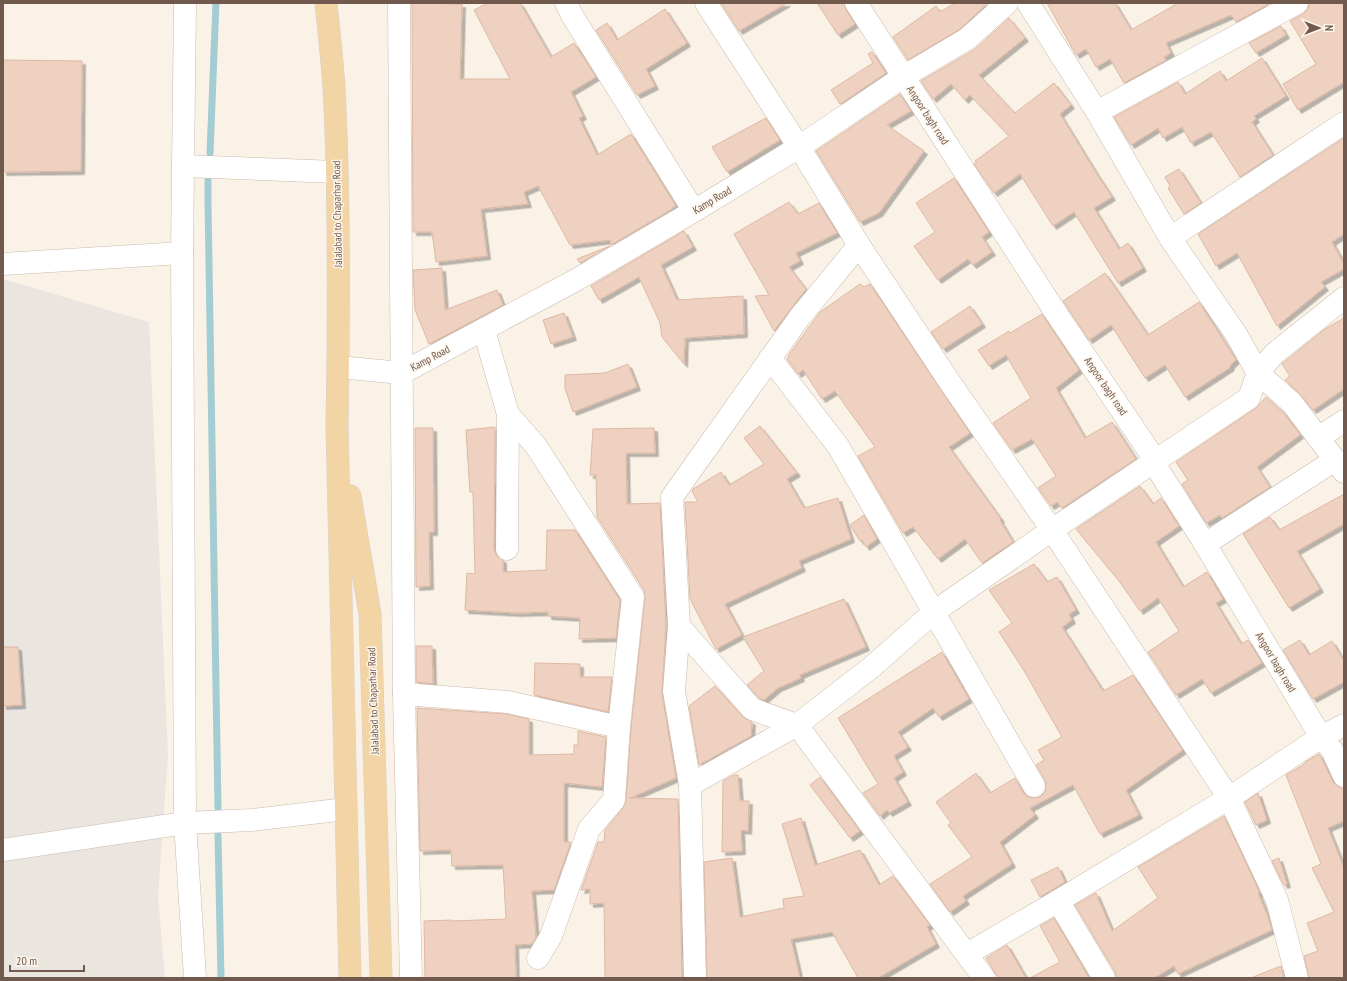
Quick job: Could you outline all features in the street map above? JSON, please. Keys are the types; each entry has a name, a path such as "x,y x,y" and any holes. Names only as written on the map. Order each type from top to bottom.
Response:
{"main road":[{"name":"Jalalabad to Chaparhar Road","path":"326,3 334,87 338,367 337,426 350,978"},
{"name":"Jalalabad to Chaparhar Road","path":"337,426 370,614 381,978"}],"street":[{"path":"185,3 182,253 185,823 195,978"},
{"path":"399,3 404,694 411,978"},
{"path":"566,3 573,17 694,211"},
{"path":"706,3 799,147 859,245 1052,530 1229,798 1277,900 1298,978"},
{"name":"Angoor bagh road","path":"856,3 1056,312 1155,460 1157,468 1206,544 1320,737 1332,750 1344,776"},
{"name":"Kamp Road","path":"402,373 576,280 799,147 903,77 967,39 1007,3"},
{"path":"1028,3 1097,112 1170,238 1236,334 1258,374 1292,403 1339,466 1206,544"},
{"path":"1097,112 1297,3"},
{"path":"1170,238 1344,123"},
{"path":"183,166 336,172"},
{"path":"695,978 690,785 674,691 679,626 672,497 799,318 859,245"},
{"path":"3,264 182,253"},
{"path":"690,785 797,725 873,666 934,612 1155,460 1249,398 1258,374 1274,354 1344,298"},
{"path":"484,330 508,414 507,549"},
{"path":"770,358 838,446 1034,786"},
{"path":"338,367 402,373"},
{"path":"508,414 536,446 633,597 619,727 614,800 589,829 551,936 538,958"},
{"path":"1318,438 1344,421"},
{"path":"679,626 752,709 797,725 984,978"},
{"path":"404,694 508,702 619,727"},
{"path":"967,954 1229,798 1320,737 1344,725"},
{"path":"3,850 185,823 252,820 346,809"},
{"path":"1058,901 1104,978"}],"shaded area":[{"path":"3,279 149,322 168,754 158,898 165,978 3,978"}],"building":[{"path":"412,3 462,4 460,79 510,79 474,10 488,3 520,3 551,57 574,43 596,77 571,92 583,116 579,118 597,155 631,134 676,206 611,245 610,240 570,245 538,186 524,192 528,204 481,209 487,256 436,262 432,232 413,232"},
{"path":"721,3 787,3 739,31"},
{"path":"817,3 844,3 846,10 855,24 838,35"},
{"path":"955,3 988,3 960,29 908,60 893,37 936,6 940,12"},
{"path":"1047,3 1115,3 1131,30 1178,3 1269,4 1236,22 1231,15 1166,43 1171,53 1164,57 1166,60 1124,83 1110,59 1096,67 1086,49 1076,55"},
{"path":"1309,3 1344,3 1344,82 1298,110 1283,84 1316,64 1290,21 1303,14 1308,9"},
{"path":"665,9 687,43 646,69 655,86 637,95 596,30 607,23 617,40"},
{"path":"1009,18 1025,38 979,75 1015,113 1054,83 1071,105 1060,114 1112,197 1094,208 1119,249 1128,243 1143,268 1118,283 1074,212 1053,226 1020,174 994,193 974,164 977,162 975,161 1009,136 970,95 965,100 951,84 933,99 921,81 974,50"},
{"path":"1281,26 1286,35 1256,53 1249,43"},
{"path":"872,52 886,73 840,104 831,90 873,63 868,54"},
{"path":"1262,58 1286,96 1254,116 1256,119 1252,122 1273,155 1240,177 1211,132 1191,143 1182,127 1163,138 1158,128 1131,145 1114,117 1178,82 1185,94 1220,71 1226,81"},
{"path":"3,60 82,61 81,171 3,172"},
{"path":"900,94 911,111 887,125 924,151 879,213 860,222 816,151"},
{"path":"766,118 780,140 727,172 712,147"},
{"path":"1344,138 1344,234 1332,242 1344,264 1344,269 1321,282 1325,287 1277,326 1237,253 1216,266 1198,234"},
{"path":"1179,169 1201,203 1184,214 1168,188 1170,186 1165,177"},
{"path":"954,178 989,232 982,237 992,252 973,265 968,259 938,280 914,246 935,232 916,203"},
{"path":"789,202 798,214 819,203 837,233 796,253 800,261 789,267 806,289 774,331 755,296 769,295 734,234"},
{"path":"684,231 693,247 661,265 677,300 743,296 744,334 685,338 684,364 662,337 660,323 639,277 599,300 591,286"},
{"path":"610,246 580,263 577,259"},
{"path":"442,268 445,310 497,290 503,305 429,344 415,310 413,270"},
{"path":"1105,273 1148,335 1199,302 1236,360 1230,366 1231,367 1185,397 1165,365 1145,378 1111,325 1089,340 1063,301"},
{"path":"860,284 864,287 870,284 970,433 949,447 1001,519 1000,520 1013,542 982,563 965,539 938,559 913,527 903,533 858,456 875,447 835,391 822,399 803,370 798,374 787,359 820,312"},
{"path":"970,306 982,324 943,349 931,332"},
{"path":"564,313 573,337 551,344 543,320"},
{"path":"1042,314 1079,370 1056,388 1085,438 1112,422 1136,459 1062,508 1057,502 1051,506 1038,488 1056,476 1032,439 1012,450 993,423 1031,398 1006,355 989,366 978,350 1009,331 1010,333"},
{"path":"1344,318 1344,389 1313,410 1300,394 1285,380 1290,376 1282,364 1325,329"},
{"path":"628,364 637,387 573,412 565,388 565,375 605,373"},
{"path":"1266,397 1283,412 1300,435 1257,467 1270,487 1222,518 1220,515 1206,523 1182,484 1188,480 1176,462 1256,408"},
{"path":"760,426 797,473 787,479 804,508 838,498 851,539 799,561 802,568 725,604 742,635 716,649 690,599 685,502 698,502 692,491 693,489 721,472 729,485 764,464 744,438"},
{"path":"495,427 494,549 496,555 503,560 503,572 546,570 547,530 575,530 620,600 616,638 579,639 580,618 548,616 548,612 518,613 465,610 467,573 475,574 473,492 470,492 466,430"},
{"path":"415,428 433,428 434,532 429,532 430,586 416,587"},
{"path":"654,428 655,453 626,453 627,504 660,503 666,626 662,693 676,778 630,798 678,799 682,978 605,978 604,903 590,904 590,889 581,890 598,842 604,842 605,830 623,808 626,801 631,728 645,598 644,590 597,517 596,475 590,475 593,429"},
{"path":"1140,486 1153,504 1161,498 1179,526 1156,542 1183,587 1207,572 1223,599 1216,603 1241,644 1248,640 1262,663 1211,693 1202,679 1176,695 1148,652 1179,631 1158,598 1140,611 1119,581 1076,529"},
{"path":"1344,494 1344,524 1297,551 1320,589 1289,608 1243,534 1270,517 1279,530"},
{"path":"864,515 877,539 866,547 862,540 860,541 850,525"},
{"path":"1034,564 1047,582 1057,577 1076,610 1069,614 1072,620 1062,627 1103,691 1133,675 1183,750 1126,790 1139,815 1100,834 1073,785 1030,808 1035,815 1000,842 1012,864 963,896 966,901 950,912 930,884 972,857 948,825 951,823 936,802 976,773 990,793 1015,778 1027,797 1040,797 1045,792 1046,786 1045,780 1036,765 1044,760 1038,750 1062,737 1023,669 999,632 1012,623 989,590"},
{"path":"844,599 866,647 800,675 801,678 778,688 764,700 759,698 747,685 764,671 743,637"},
{"path":"1300,640 1309,655 1332,641 1344,661 1344,682 1313,699 1283,650"},
{"path":"416,646 432,646 433,684 416,682"},
{"path":"3,647 18,647 22,705 3,706"},
{"path":"942,652 969,699 939,717 933,708 898,732 908,747 894,756 903,772 894,778 908,802 889,813 887,810 880,816 863,793 878,784 838,718"},
{"path":"535,663 580,664 580,677 612,677 608,712 534,695"},
{"path":"715,686 743,717 752,722 751,736 699,765 689,706"},
{"path":"417,708 506,714 529,719 529,755 574,754 574,745 578,745 578,731 606,737 602,787 564,783 564,842 571,842 554,890 532,891 536,938 532,944 515,945 516,978 425,978 424,921 506,919 503,865 452,866 451,850 420,851"},
{"path":"1319,754 1333,782 1337,786 1344,789 1344,821 1328,828 1344,868 1344,978 1309,978 1304,956 1318,951 1307,923 1334,912 1312,868 1321,864 1286,775"},
{"path":"734,775 738,775 740,801 749,801 748,831 741,830 742,851 722,852 723,781"},
{"path":"820,777 860,831 850,838 810,785"},
{"path":"1258,793 1267,820 1256,825 1245,802"},
{"path":"1224,816 1260,893 1258,893 1272,930 1178,974 1174,966 1154,978 1116,978 1115,972 1075,905 1096,893 1112,931 1158,898 1138,867"},
{"path":"801,818 815,865 860,850 879,885 893,876 930,925 927,927 936,944 878,978 858,978 832,932 791,939 800,978 707,978 704,862 732,858 740,917 784,908 783,899 804,896 782,824"},
{"path":"1279,858 1287,884 1284,885 1272,861"},
{"path":"1058,867 1065,882 1040,897 1031,880"},
{"path":"1054,918 1089,978 1030,978 1060,962 1040,926"},
{"path":"1007,945 1026,978 998,978 986,958"},
{"path":"1281,966 1284,978 1253,978 1253,977"}],"waterway":[{"path":"210,153 216,3"},
{"path":"208,180 218,808"},
{"path":"218,835 221,978"}]}
